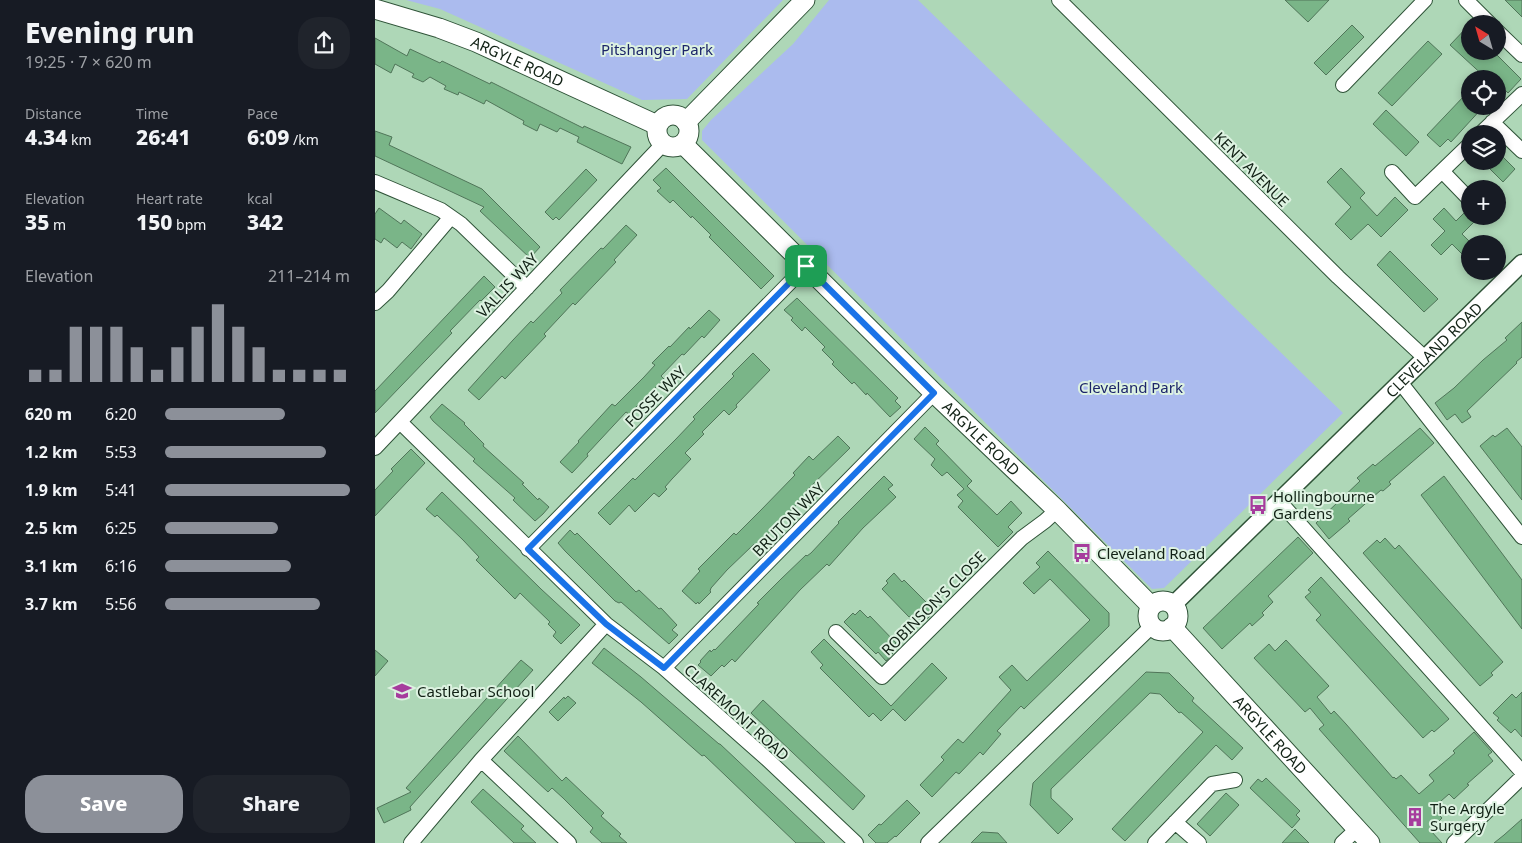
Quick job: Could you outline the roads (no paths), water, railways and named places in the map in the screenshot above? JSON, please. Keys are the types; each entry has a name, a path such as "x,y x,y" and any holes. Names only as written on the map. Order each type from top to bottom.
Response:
{"main road":[{"path":"686,122 805,0"},
{"name":"ARGYLE ROAD","path":"375,9 439,28 475,42 657,125"},
{"path":"677,115 686,122 689,127 689,134 683,144 672,148 663,144 657,136 657,125 663,118 677,115"},
{"name":"ARGYLE ROAD","path":"683,144 934,393 1057,510 1151,606"},
{"path":"1163,601 1173,605 1178,616 1176,623 1164,631 1152,626 1148,619 1148,612 1151,606 1163,601"},
{"name":"ARGYLE ROAD","path":"1172,627 1370,843"}],"street":[{"name":"KENT AVENUE","path":"1059,0 1338,277 1425,358"},
{"path":"1343,85 1425,0"},
{"path":"1466,0 1481,15"},
{"path":"1506,40 1522,55"},
{"path":"1489,125 1522,94"},
{"path":"1492,122 1522,152"},
{"name":"VALLIS WAY","path":"375,448 663,144"},
{"path":"1391,172 1415,197 1461,153"},
{"path":"1442,171 1461,191"},
{"path":"375,182 441,210 461,224 527,288"},
{"path":"375,303 388,291 451,217"},
{"name":"CLEVELAND ROAD","path":"1173,605 1522,262"},
{"name":"FOSSE WAY","path":"528,549 806,266"},
{"path":"1400,382 1522,537"},
{"name":"BRUTON WAY","path":"664,668 934,393"},
{"name":"CLAREMONT ROAD","path":"400,422 606,624 664,668 767,759 856,843"},
{"path":"1279,501 1522,772"},
{"name":"ROBINSON'S CLOSE","path":"836,632 882,677 1022,538 1045,522 1057,510"},
{"path":"411,843 481,760 606,624"},
{"path":"928,843 1152,626"},
{"path":"481,760 569,843"},
{"path":"1454,843 1522,777"},
{"path":"1155,843 1212,784 1235,780"},
{"path":"1175,822 1199,843"},
{"path":"1342,843 1357,829"}],"place":[{"name":"Hollingbourne Gardens","path":"1258,505"},
{"name":"Cleveland Road","path":"1082,553"},
{"name":"Castlebar School","path":"402,691"},
{"name":"The Argyle Surgery","path":"1415,817"}],"park label":[{"name":"Pitshanger Park","path":"657,49"},
{"name":"Cleveland Park","path":"1131,387"}]}
